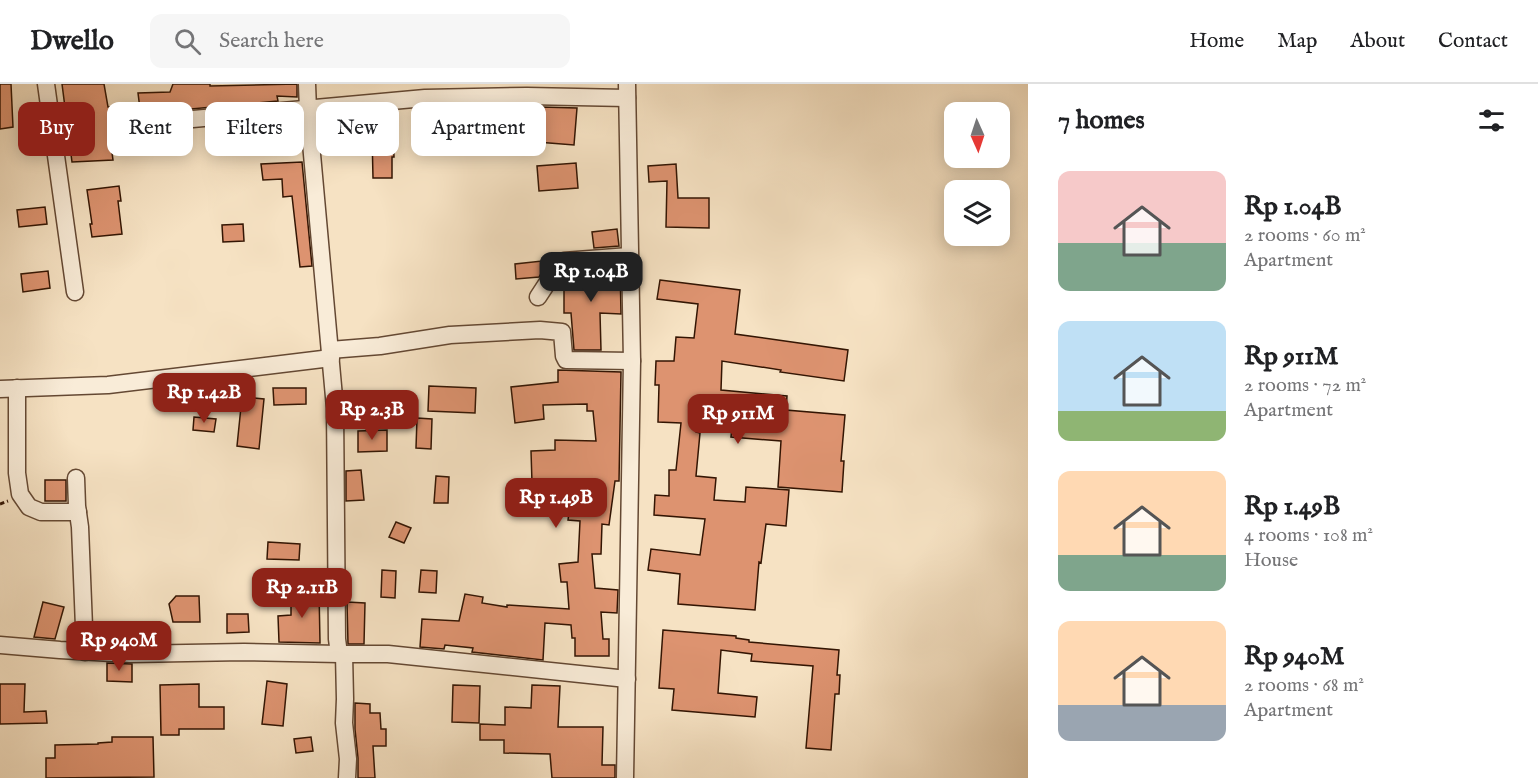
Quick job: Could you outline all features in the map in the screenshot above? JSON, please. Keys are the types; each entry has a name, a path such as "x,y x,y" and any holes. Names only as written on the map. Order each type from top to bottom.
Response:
{"street":[{"path":"46,84 75,292"},
{"path":"307,84 334,408 337,639 341,654 345,699 347,778"},
{"path":"193,119 308,110 426,91 527,96 627,91 632,361 625,778"},
{"path":"538,297 564,261 629,256"},
{"path":"0,389 108,385 330,354 450,334 540,330 562,332 566,360 632,361"},
{"path":"17,388 17,473 20,494 28,507 41,512 78,512"},
{"path":"76,478 81,538 85,652"},
{"path":"0,645 130,654 244,652 388,654 627,679"}],"building":[{"path":"0,84 11,84 13,127 0,129"},
{"path":"62,84 104,84 107,102 107,156 112,156 113,160 72,162 71,156 95,156 95,102 64,102"},
{"path":"173,84 210,84 210,86 297,84 297,97 277,96 278,101 205,102 205,108 193,109 193,102 139,102 138,93 170,92"},
{"path":"546,107 577,108 574,145 546,143"},
{"path":"372,156 394,156 392,157 392,178 373,178"},
{"path":"302,162 312,266 300,267 292,196 283,197 282,179 263,180 261,164"},
{"path":"576,163 578,188 539,191 537,166"},
{"path":"676,164 678,198 709,198 709,228 666,227 667,181 649,182 648,166"},
{"path":"119,186 121,201 118,201 122,234 92,237 87,190"},
{"path":"45,207 47,224 19,227 17,210"},
{"path":"243,224 244,241 223,242 222,225"},
{"path":"617,229 619,246 594,248 592,232"},
{"path":"542,261 543,270 539,277 516,279 515,264"},
{"path":"620,267 621,314 600,313 601,350 574,350 571,313 564,313 564,276 569,271"},
{"path":"48,271 50,288 23,292 21,274"},
{"path":"660,280 740,290 735,334 848,350 844,381 722,361 721,390 787,396 786,410 845,415 841,461 844,461 842,492 778,487 781,441 731,437 734,409 697,408 696,432 700,433 696,476 716,478 714,500 745,502 746,487 789,490 786,526 766,524 761,563 759,562 755,610 678,604 680,574 648,570 651,549 700,555 705,519 654,515 655,495 669,496 669,470 676,470 681,423 658,422 659,385 655,385 656,361 674,361 676,337 694,338 698,304 657,299"},
{"path":"558,370 621,372 619,481 615,481 609,525 602,524 601,554 592,554 595,588 618,590 617,613 601,612 603,639 609,639 609,656 575,656 575,638 572,638 571,625 545,623 543,660 472,652 473,648 445,645 444,649 420,647 422,619 459,621 465,594 483,597 482,603 507,607 507,605 569,609 567,582 561,582 559,564 578,562 580,521 568,520 573,482 532,483 531,451 555,450 555,440 596,441 593,411 587,411 587,404 543,405 544,419 515,423 511,387 558,382"},
{"path":"429,386 476,388 475,413 428,411"},
{"path":"273,388 306,388 306,404 274,405"},
{"path":"242,397 264,399 259,449 237,446"},
{"path":"194,417 216,419 214,432 193,430"},
{"path":"417,418 432,419 431,449 416,448"},
{"path":"387,430 387,451 358,452 358,431"},
{"path":"361,470 364,500 346,501 346,471"},
{"path":"436,476 449,477 448,503 434,503"},
{"path":"45,480 66,480 66,501 45,501"},
{"path":"396,522 411,528 404,543 389,537"},
{"path":"268,542 300,544 299,560 267,559"},
{"path":"382,570 396,571 395,598 381,597"},
{"path":"421,570 437,571 436,593 419,592"},
{"path":"319,590 320,643 279,642 278,616 291,615 291,591"},
{"path":"176,596 199,596 200,622 173,622 169,604"},
{"path":"43,602 64,607 55,639 34,637"},
{"path":"347,602 365,603 364,644 348,644"},
{"path":"227,614 248,614 249,632 227,633"},
{"path":"663,630 736,636 736,638 749,640 749,642 839,650 837,675 840,675 839,694 835,694 831,750 806,748 813,666 751,661 752,654 721,650 718,693 757,697 755,717 672,710 674,689 659,688"},
{"path":"107,663 132,664 132,682 107,681"},
{"path":"267,681 287,684 283,726 262,724"},
{"path":"0,684 25,684 24,712 46,711 47,723 0,724"},
{"path":"199,684 199,707 224,707 224,729 179,729 179,735 161,735 160,685"},
{"path":"453,685 480,686 479,723 452,722"},
{"path":"532,685 560,686 558,727 603,727 602,765 615,765 615,778 552,778 550,754 504,753 504,740 480,740 480,724 505,725 505,707 531,708"},
{"path":"355,703 370,704 370,713 380,713 381,729 386,729 386,746 373,746 375,778 358,778"},
{"path":"112,737 153,737 154,777 46,778 46,758 55,758 55,745 98,744 112,742"},
{"path":"311,737 313,751 296,753 294,739"}]}
